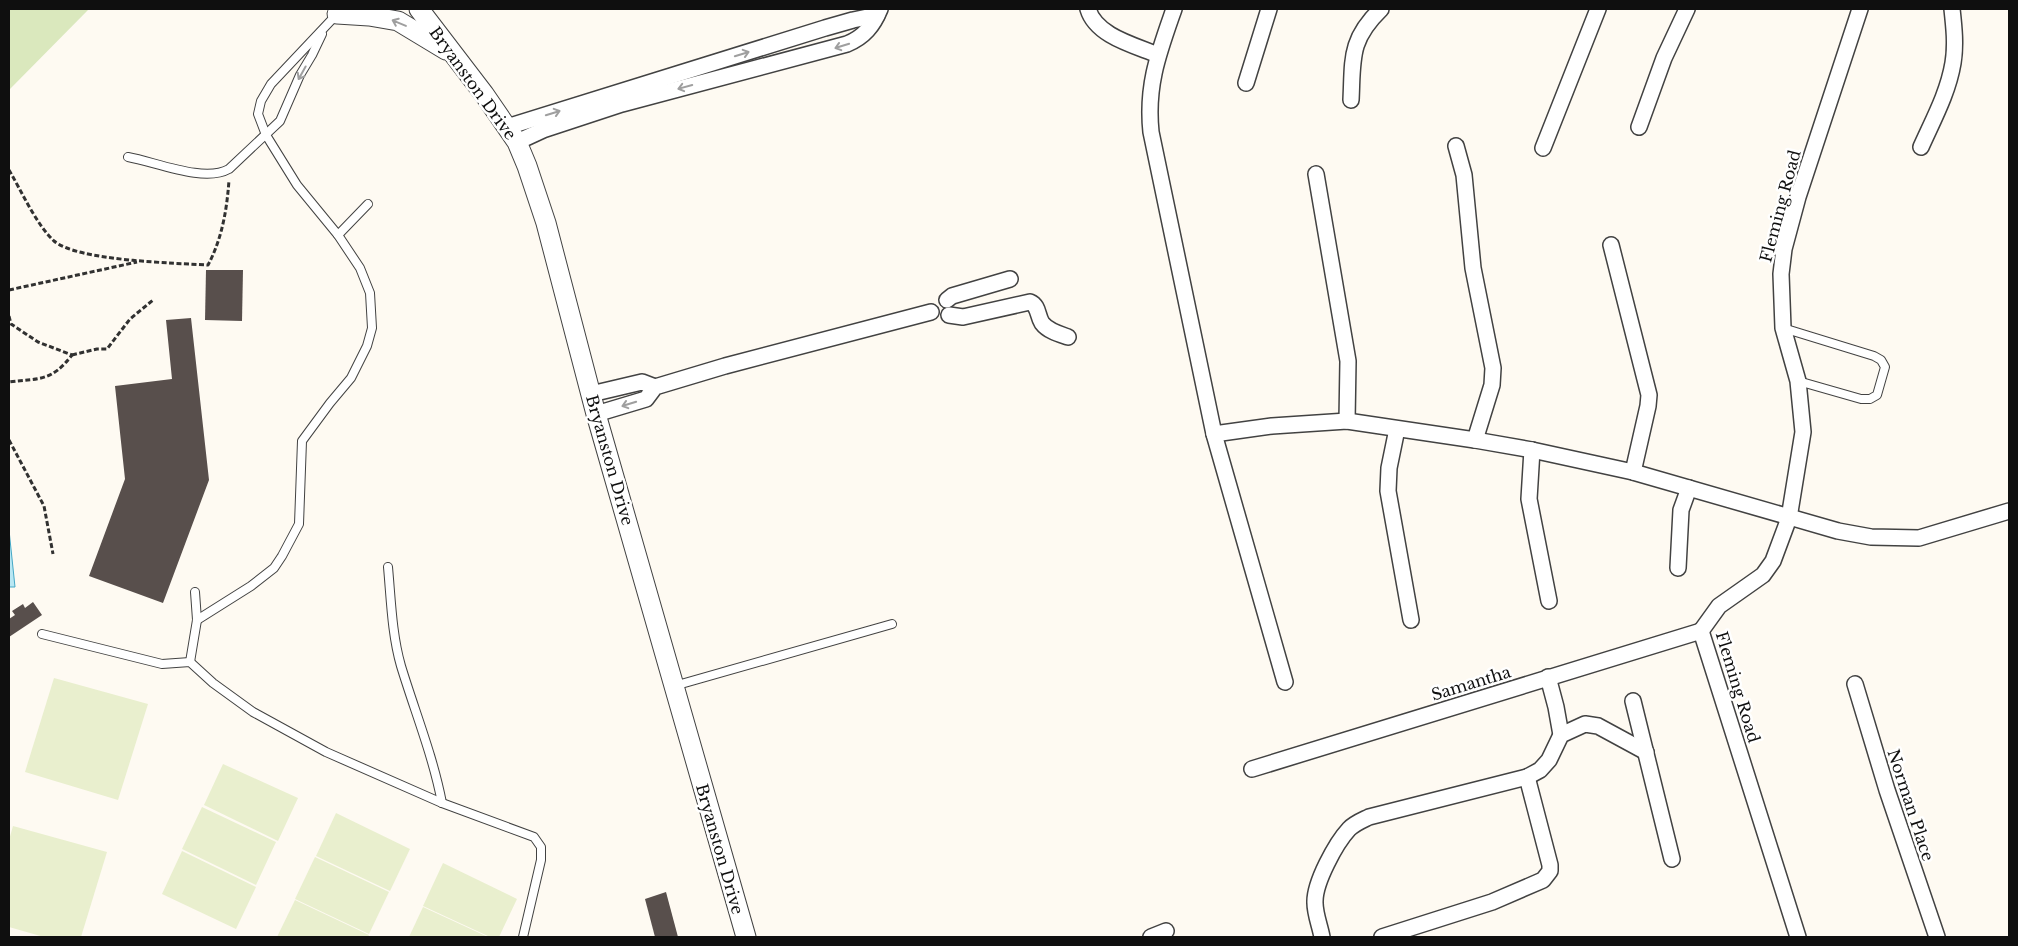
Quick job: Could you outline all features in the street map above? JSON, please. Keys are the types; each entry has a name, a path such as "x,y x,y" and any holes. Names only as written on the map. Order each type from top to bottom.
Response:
{"street":[{"name":"Bryanston Drive","path":"420,9 512,135 527,166 541,207 596,414 746,937"},
{"path":"1088,9 1093,21 1102,28 1119,39 1158,55"},
{"path":"1174,9 1153,69 1150,106 1151,132 1214,434 1286,682"},
{"path":"1246,83 1269,9"},
{"path":"1351,100 1353,58 1356,46 1366,23 1381,9"},
{"path":"1543,148 1598,9"},
{"path":"1639,127 1664,58 1687,9"},
{"name":"Fleming Road","path":"1798,937 1701,631 1719,606 1764,575 1773,561 1789,518 1803,432 1798,381 1783,328 1781,274 1784,249 1798,197 1860,9"},
{"path":"1921,147 1947,88 1953,63 1955,38 1952,9"},
{"path":"340,11 398,21 456,56"},
{"path":"512,135 544,130 622,104 847,44 864,34 879,12"},
{"path":"512,135 879,12"},
{"path":"1456,146 1464,176 1473,268 1493,368 1492,385 1475,440"},
{"path":"1316,174 1348,361 1347,422"},
{"path":"1611,245 1649,395 1633,472"},
{"path":"948,307 952,296 1010,279"},
{"path":"596,414 646,399 655,387 725,366 931,312 931,306 934,301 942,298 948,307 964,316 1030,302 1036,306 1044,325 1068,337"},
{"path":"591,394 642,382 655,387"},
{"path":"1214,434 1272,426 1347,422 1475,440 1532,450 1633,472 1789,518 1838,531 1871,537 1919,538 2009,511"},
{"path":"1397,429 1389,468 1388,491 1411,620"},
{"path":"1532,450 1529,499 1549,601"},
{"path":"1678,568 1680,510 1689,488"},
{"name":"Samantha","path":"1252,769 1701,631"},
{"path":"1548,677 1562,735"},
{"name":"Norman Place","path":"1855,684 1887,790 1937,937"},
{"path":"1633,701 1672,859"},
{"path":"1322,937 1315,902 1318,884 1325,867 1350,829 1370,816 1527,777 1540,770 1549,760 1562,735 1585,724 1598,726 1646,752"},
{"path":"1382,937 1492,902 1543,880 1548,874 1550,865 1527,777"},
{"path":"1151,937 1166,931"}],"lane":[{"path":"197,620 252,586 274,568 282,556 299,524 302,441 351,378 367,346 372,328 370,293 360,268 338,235 297,185 266,135 258,114 258,108 265,93 293,59 324,30 340,11"},
{"path":"128,157 207,174 222,173 230,169 275,128 284,115 300,75 324,30"},
{"path":"338,235 368,204"},
{"path":"1783,328 1874,356 1881,360 1885,367 1877,395 1870,399 1861,399 1798,381"},
{"path":"388,567 392,617 400,665 422,729 442,803"},
{"path":"190,662 197,620 195,592"},
{"path":"674,686 892,624"},
{"path":"42,634 162,664 190,662 233,698 277,726 326,752 442,803 534,837 541,847 541,860 523,937"}],"path":[{"path":"9,170 42,226 55,242 74,252 140,261 208,265 218,246 228,195 230,169"},
{"path":"9,290 140,261"},
{"path":"9,316 11,324 38,342 72,355 97,349 107,349 130,319 153,300"},
{"path":"9,382 52,375 61,369 72,355"},
{"path":"9,440 44,506 53,554"}],"green space":[{"path":"9,9 89,9 9,90"},
{"path":"54,678 148,704 118,800 25,772"},
{"path":"223,764 298,798 278,841 204,805"},
{"path":"202,807 276,842 256,885 182,849"},
{"path":"336,813 410,849 390,891 316,856"},
{"path":"13,826 107,852 81,937 44,937 9,927 9,840"},
{"path":"182,851 256,887 236,929 162,894"},
{"path":"315,857 389,892 369,934 295,899"},
{"path":"443,863 517,899 499,937 490,937 423,906"},
{"path":"295,900 369,935 368,937 277,937"},
{"path":"423,907 488,937 409,937"}],"water":[{"path":"9,530 15,587 9,587"}],"building":[{"path":"206,270 243,270 242,321 205,320"},
{"path":"191,318 209,480 163,603 89,576 125,479 115,386 172,379 166,320"},
{"path":"33,602 42,615 9,637 9,619 15,615 12,611 23,604 25,608"},
{"path":"666,892 678,937 655,937 645,899"}]}
